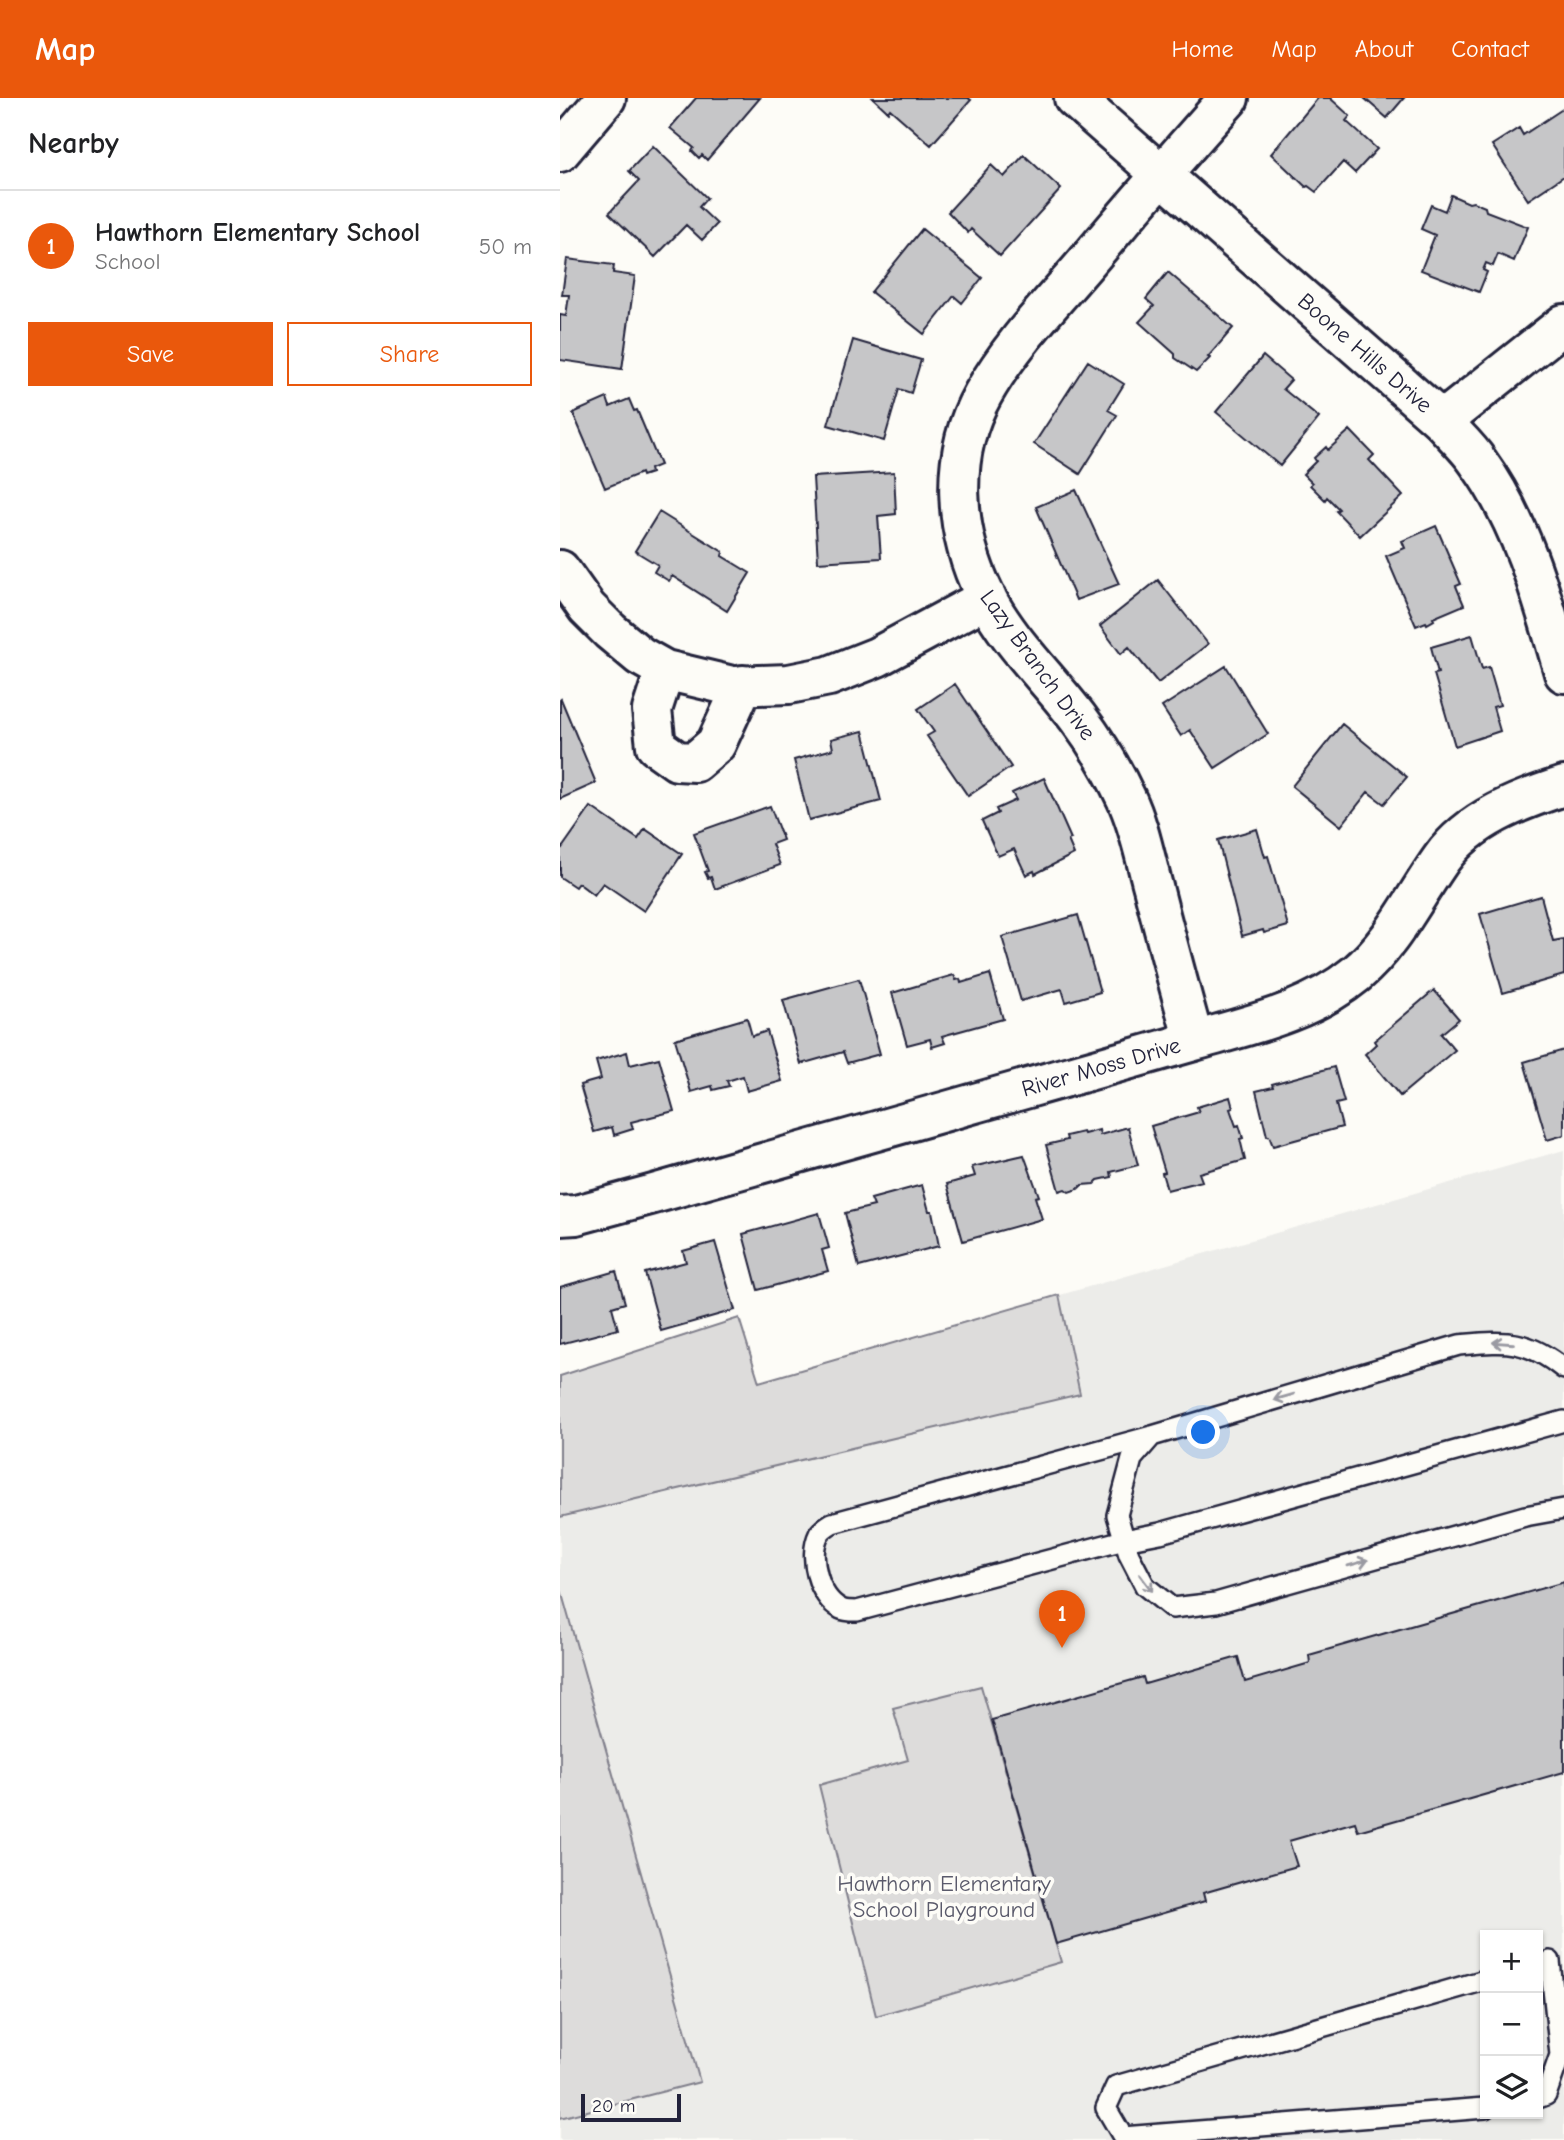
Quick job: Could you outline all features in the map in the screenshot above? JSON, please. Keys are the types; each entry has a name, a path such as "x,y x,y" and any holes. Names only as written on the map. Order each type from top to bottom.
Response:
{"street":[{"path":"560,152 606,98"},
{"name":"Boone Hills Drive","path":"1074,98 1442,421 1478,461 1507,509 1527,554 1564,673"},
{"name":"Lazy Branch Drive","path":"1194,1041 1142,846 1127,800 1106,759 1077,717 1014,639 987,598 970,564 961,522 958,482 968,433 982,396 1005,358 1229,98"},
{"path":"1442,421 1564,324"},
{"path":"560,570 587,608 610,632 640,656 665,670 732,686 789,684 830,676 877,657 987,598"},
{"path":"665,670 652,710 656,746 677,761 695,762 716,744 743,685"},
{"name":"River Moss Drive","path":"560,1216 576,1215 1194,1041 1273,1018 1311,1003 1356,974 1386,943 1443,856 1469,831 1520,802 1564,786"}],"lane":[{"path":"1564,1369 1543,1352 1505,1341 1459,1345 1152,1436 832,1523 820,1531 814,1548 816,1569 827,1597 842,1610 857,1611 1124,1540 1160,1534 1564,1421"},
{"path":"1152,1436 1132,1459 1117,1515 1124,1540 1145,1586 1172,1608 1216,1603 1525,1516 1564,1509"},
{"path":"1543,2096 1546,2095 1560,2055 1551,1961"},
{"path":"1480,1981 1116,2086 1106,2108 1122,2137 1480,2108"}],"shaded area":[{"path":"1564,1150 1564,2140 560,2140 560,1439"}],"green space":[{"path":"1059,1295 1080,1394 560,1517 560,1376 739,1318 759,1382"},
{"path":"560,1587 700,2082 560,2118"},
{"name":"Hawthorn Elementary School Playground","path":"981,1686 1061,1962 876,2016 819,1785 908,1760 893,1708"}],"building":[{"path":"696,98 760,98 707,160 702,155 699,158 692,151 694,148 670,128"},
{"path":"873,98 971,100 931,145 890,109 888,112"},
{"path":"1318,98 1330,98 1350,116 1346,121 1377,149 1355,173 1343,162 1316,192 1306,187 1271,154"},
{"path":"1364,98 1404,98 1387,118"},
{"path":"1564,108 1564,176 1528,200 1492,145 1519,128 1523,135"},
{"path":"653,146 707,198 699,207 717,224 702,240 686,225 655,257 609,213 639,181 629,171"},
{"path":"1024,155 1061,189 1000,256 971,229 968,233 948,212 991,165 1004,177"},
{"path":"1451,195 1528,227 1514,261 1498,254 1493,266 1486,263 1483,270 1487,272 1479,292 1421,270 1435,235 1421,229 1431,205 1445,211"},
{"path":"922,229 982,278 962,303 954,296 924,334 871,292"},
{"path":"567,259 614,265 613,273 635,276 622,369 560,360 560,315 566,316 569,295 562,295"},
{"path":"1168,272 1233,328 1196,372 1175,358 1175,354 1139,322 1154,306 1146,299"},
{"path":"853,340 921,360 911,393 899,389 884,441 828,425"},
{"path":"1263,356 1291,380 1283,389 1319,418 1280,466 1216,412"},
{"path":"1088,361 1124,384 1108,410 1117,415 1080,474 1034,444"},
{"path":"607,398 610,407 629,399 634,411 637,410 660,465 650,469 651,473 642,476 641,473 605,488 573,413"},
{"path":"1350,430 1374,455 1369,460 1403,496 1360,536 1336,511 1339,509 1327,497 1325,500 1303,474 1316,461 1314,458 1326,447 1328,450"},
{"path":"894,472 896,514 878,516 881,558 818,562 813,477"},
{"path":"1076,490 1119,584 1076,600 1036,507"},
{"path":"659,512 723,552 722,556 750,573 727,611 672,576 669,581 654,572 658,565 635,551"},
{"path":"1436,526 1461,584 1456,586 1464,605 1433,618 1434,620 1427,624 1426,622 1416,626 1386,556 1405,548 1402,541"},
{"path":"1158,580 1208,644 1158,683 1129,647 1121,654 1100,626"},
{"path":"1472,635 1482,669 1489,667 1500,705 1493,707 1500,731 1455,746 1434,674 1438,673 1431,647"},
{"path":"1226,666 1268,734 1215,768 1190,730 1181,736 1162,707"},
{"path":"955,684 1011,767 968,796 927,736 934,732 918,709"},
{"path":"560,700 596,783 560,799"},
{"path":"1342,724 1407,777 1384,804 1368,792 1341,826 1292,786"},
{"path":"863,731 881,801 809,820 794,760 833,749 831,739"},
{"path":"1044,778 1071,839 1068,840 1074,854 1035,874 1034,871 1026,875 1014,849 998,856 982,821 998,813 996,809 1016,800 1012,793"},
{"path":"770,806 783,840 772,844 780,865 715,889 711,877 708,878 705,872 708,871 694,833"},
{"path":"591,807 638,839 645,829 682,854 644,911 603,883 594,895 578,883 575,887 560,877 560,846 562,848"},
{"path":"1257,829 1265,857 1268,856 1288,926 1242,936 1218,840"},
{"path":"1541,896 1553,941 1564,939 1564,975 1503,993 1480,914"},
{"path":"1078,915 1100,992 1066,1002 1062,989 1021,1001 1002,937"},
{"path":"990,974 1003,1019 942,1036 945,1043 932,1047 930,1039 907,1045 892,993 954,975 961,983"},
{"path":"859,979 880,1054 847,1063 843,1052 801,1064 783,1000"},
{"path":"1434,990 1459,1019 1441,1034 1455,1050 1400,1096 1365,1054 1376,1044 1374,1041"},
{"path":"747,1018 752,1036 767,1031 782,1081 747,1091 743,1076 727,1081 729,1086 713,1090 712,1086 691,1092 675,1039"},
{"path":"1564,1050 1564,1135 1547,1140 1524,1062"},
{"path":"627,1052 630,1065 659,1058 674,1111 631,1122 633,1129 614,1135 612,1127 594,1132 580,1085 601,1079 596,1061"},
{"path":"1334,1067 1344,1102 1336,1104 1342,1127 1273,1146 1267,1136 1256,1091"},
{"path":"1230,1097 1233,1108 1230,1109 1243,1138 1240,1139 1245,1160 1199,1173 1202,1181 1167,1190 1162,1173 1165,1172 1151,1126 1199,1112 1197,1107"},
{"path":"1128,1127 1138,1165 1111,1172 1112,1177 1098,1180 1094,1184 1082,1185 1069,1192 1065,1189 1059,1191 1046,1145 1067,1140 1066,1136 1083,1132 1084,1134 1099,1130 1100,1135"},
{"path":"1024,1155 1039,1196 1035,1197 1042,1219 963,1241 947,1184 975,1176 972,1167"},
{"path":"922,1185 929,1211 932,1211 939,1246 859,1267 845,1213 874,1206 871,1199"},
{"path":"819,1213 829,1248 822,1250 828,1271 758,1290 743,1234"},
{"path":"715,1242 735,1310 661,1331 645,1273 686,1262 683,1251"},
{"path":"616,1271 625,1303 612,1307 618,1329 560,1344 560,1287"},
{"path":"1564,1582 1564,1772 1358,1831 1355,1822 1289,1841 1297,1866 1203,1893 1205,1901 1056,1944 992,1720 1143,1677 1145,1684 1238,1657 1245,1682 1310,1663 1309,1655"}],"place":[{"name":"Hawthorn Elementary School","path":"1062,1648"}]}
